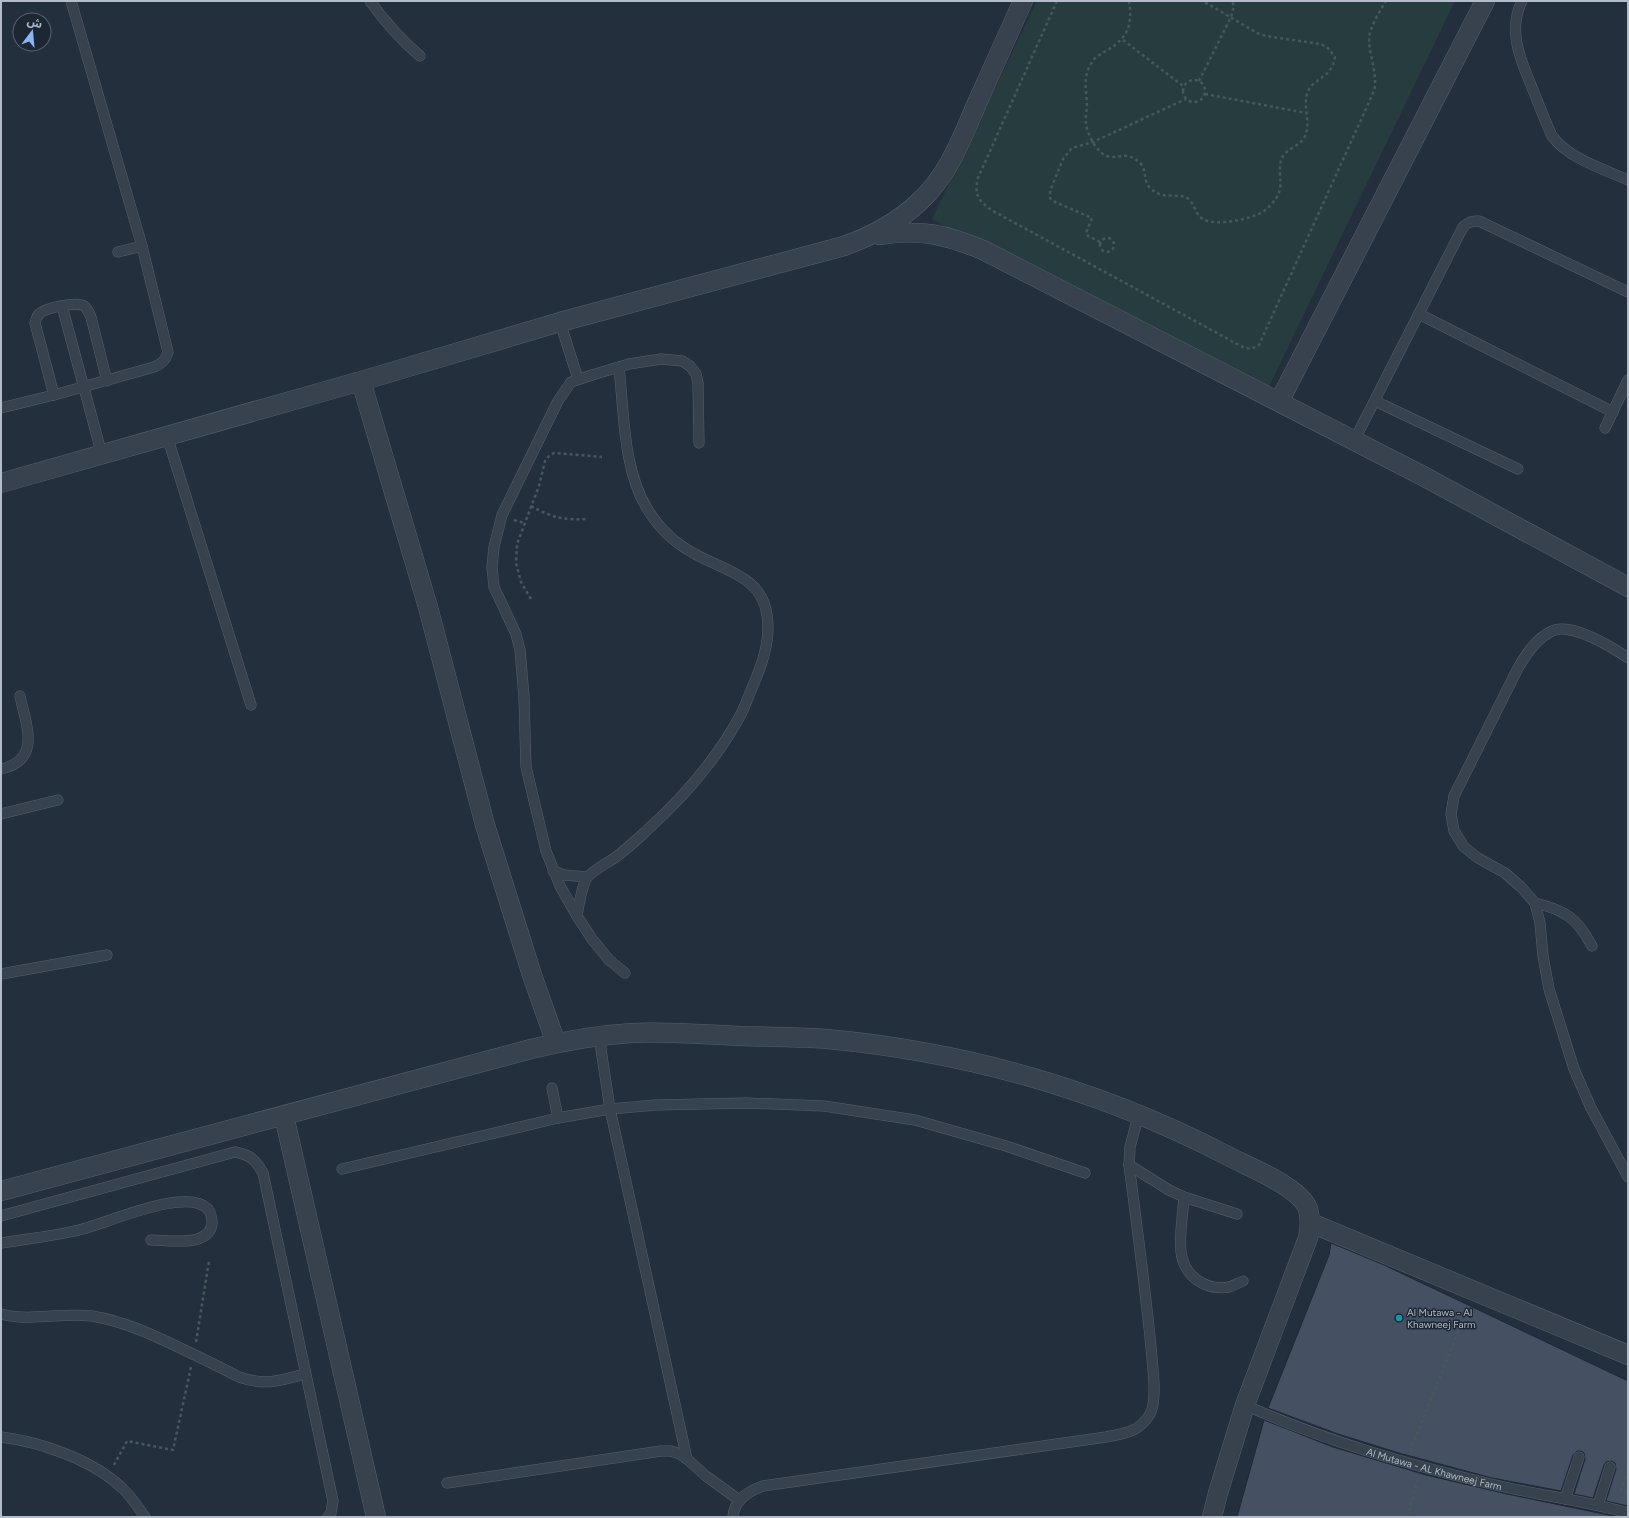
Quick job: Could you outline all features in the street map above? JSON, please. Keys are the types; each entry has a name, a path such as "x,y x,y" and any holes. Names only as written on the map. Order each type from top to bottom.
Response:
{"street":[{"path":"872,236 903,216 920,202 940,180 957,148 1023,1"},
{"path":"1279,402 1485,1"},
{"path":"1,483 361,381 560,322 844,246 872,236 907,232 928,233 956,239 983,250 1505,519 1628,587"},
{"path":"361,381 428,607 485,825 530,968 556,1043"},
{"path":"1,1191 556,1043 599,1036 634,1033 669,1033 826,1039 919,1051 1002,1070 1069,1088 1138,1113 1205,1144 1286,1186 1299,1195 1308,1208 1311,1223 1303,1254 1263,1354 1245,1405 1212,1517"},
{"path":"284,1116 376,1517"},
{"path":"1311,1223 1628,1355"}],"lane":[{"path":"1,408 106,381 161,364 166,359 168,352 142,246 71,1"},
{"path":"370,1 382,19 420,56"},
{"path":"1522,1 1515,26 1517,50 1552,136 1557,143 1572,154 1628,180"},
{"path":"1354,442 1463,227 1473,221 1479,221 1628,292"},
{"path":"118,252 142,246"},
{"path":"54,395 35,323 39,314 62,306 78,303 89,311 106,381"},
{"path":"62,306 102,455"},
{"path":"1419,314 1613,412"},
{"path":"560,322 578,379"},
{"path":"625,973 609,960 592,939 577,916 553,871 546,851 526,767 524,697 520,650 516,634 494,587 492,567 494,547 502,516 558,401 571,382 640,362 661,359 682,361 690,366 696,374 698,383 698,442"},
{"path":"577,916 587,878 622,852 670,809 694,782 716,753 740,716 758,675 766,646 768,632 767,613 761,596 749,582 734,572 695,554 677,543 661,528 641,499 630,466 619,367"},
{"path":"1604,428 1628,380"},
{"path":"1375,401 1518,469"},
{"path":"168,436 251,705"},
{"path":"1628,658 1618,651 1578,632 1564,629 1552,630 1538,640 1525,655 1516,672 1454,796 1451,814 1454,831 1464,847 1478,858 1505,873 1522,886 1535,903 1540,923 1543,956 1549,989 1574,1069 1591,1108 1628,1177"},
{"path":"1,769 19,763 25,755 28,746 20,696"},
{"path":"1,814 58,800"},
{"path":"553,871 564,875 587,878"},
{"path":"1535,903 1553,907 1569,916 1583,929 1592,946"},
{"path":"1,974 107,955"},
{"path":"599,1036 610,1109 687,1459"},
{"path":"552,1088 558,1118"},
{"path":"342,1169 558,1118 610,1109 656,1105 746,1103 824,1106 915,1120 1006,1146 1085,1173"},
{"path":"733,1517 739,1500 750,1490 763,1486 1106,1437 1126,1433 1140,1427 1151,1412 1154,1393 1148,1312 1129,1165 1130,1147 1138,1113"},
{"path":"1,1216 235,1152 247,1155 257,1162 262,1173 333,1501 331,1513 328,1517"},
{"path":"1129,1165 1169,1190 1184,1197 1237,1214"},
{"path":"1184,1197 1181,1251 1184,1264 1191,1276 1202,1284 1216,1288 1230,1287 1243,1281"},
{"path":"1,1243 81,1229 155,1206 198,1202 210,1211 212,1227 208,1234 201,1239 151,1240"},
{"path":"1,1314 10,1317 33,1317 63,1314 92,1316 121,1322 194,1354 239,1377 254,1382 269,1382 305,1374"},
{"name":"Al Mutawa - AL Khawneej Farm","path":"1245,1405 1334,1441 1405,1462 1492,1485 1566,1499 1628,1513"},
{"path":"1,1437 19,1439 48,1447 89,1465 108,1476 123,1488 145,1517"},
{"path":"447,1483 661,1451 671,1451 680,1454 687,1459 706,1476 739,1500"},
{"path":"1566,1499 1579,1457"},
{"path":"1598,1506 1610,1467"}],"path":[{"path":"1057,1 978,178 976,188 982,204 1239,345 1248,349 1253,349 1259,345 1374,91 1377,83 1372,66 1369,40 1374,24 1386,1"},
{"path":"1129,1 1131,15 1130,22 1123,40 1092,62 1086,79 1086,124 1093,142 1102,153 1107,156 1129,156 1141,164 1146,183 1151,189 1160,195 1186,197 1194,205 1198,214 1203,219 1221,223 1242,219 1265,210 1278,195 1283,156 1302,141 1306,135 1305,103 1310,87 1330,72 1335,57 1327,47 1320,44 1266,36 1257,33 1203,1"},
{"path":"1199,81 1231,17 1234,6 1232,1"},
{"path":"1123,40 1183,86"},
{"path":"1190,80 1199,81 1205,89 1205,94 1199,101 1195,102 1186,99 1183,95 1183,86 1190,80"},
{"path":"1205,94 1306,112"},
{"path":"1100,242 1086,235 1086,231 1092,218 1053,201 1049,194 1063,159 1072,148 1093,142 1186,99"},
{"path":"1105,238 1108,238 1113,242 1113,249 1106,252 1103,251 1101,249 1100,242 1105,238"},
{"path":"530,599 521,582 516,563 517,544 532,506 545,461 554,453 602,456"},
{"path":"532,506 549,515 568,520 588,519"},
{"path":"108,1476 128,1441 173,1450 194,1354 208,1261"},
{"path":"1405,1462 1462,1323"},
{"path":"1408,1517 1422,1466"},
{"path":"1628,1470 1621,1490 1628,1493"}],"green space":[{"path":"1037,1 1455,1 1263,399 932,219"}],"building":[{"name":"Al Mutawa - Al Khawneej Farm","path":"1331,1243 1384,1265 1628,1381 1628,1506 1606,1501 1616,1469 1615,1463 1612,1461 1606,1462 1604,1465 1593,1498 1574,1494 1585,1459 1584,1453 1581,1451 1577,1451 1573,1455 1561,1491 1492,1478 1399,1453 1338,1434 1268,1408 1329,1255"},
{"path":"1264,1420 1333,1447 1426,1475 1507,1494 1618,1517 1237,1517"}],"place":[{"name":"Al Mutawa - Al Khawneej Farm","path":"1399,1318"}]}
